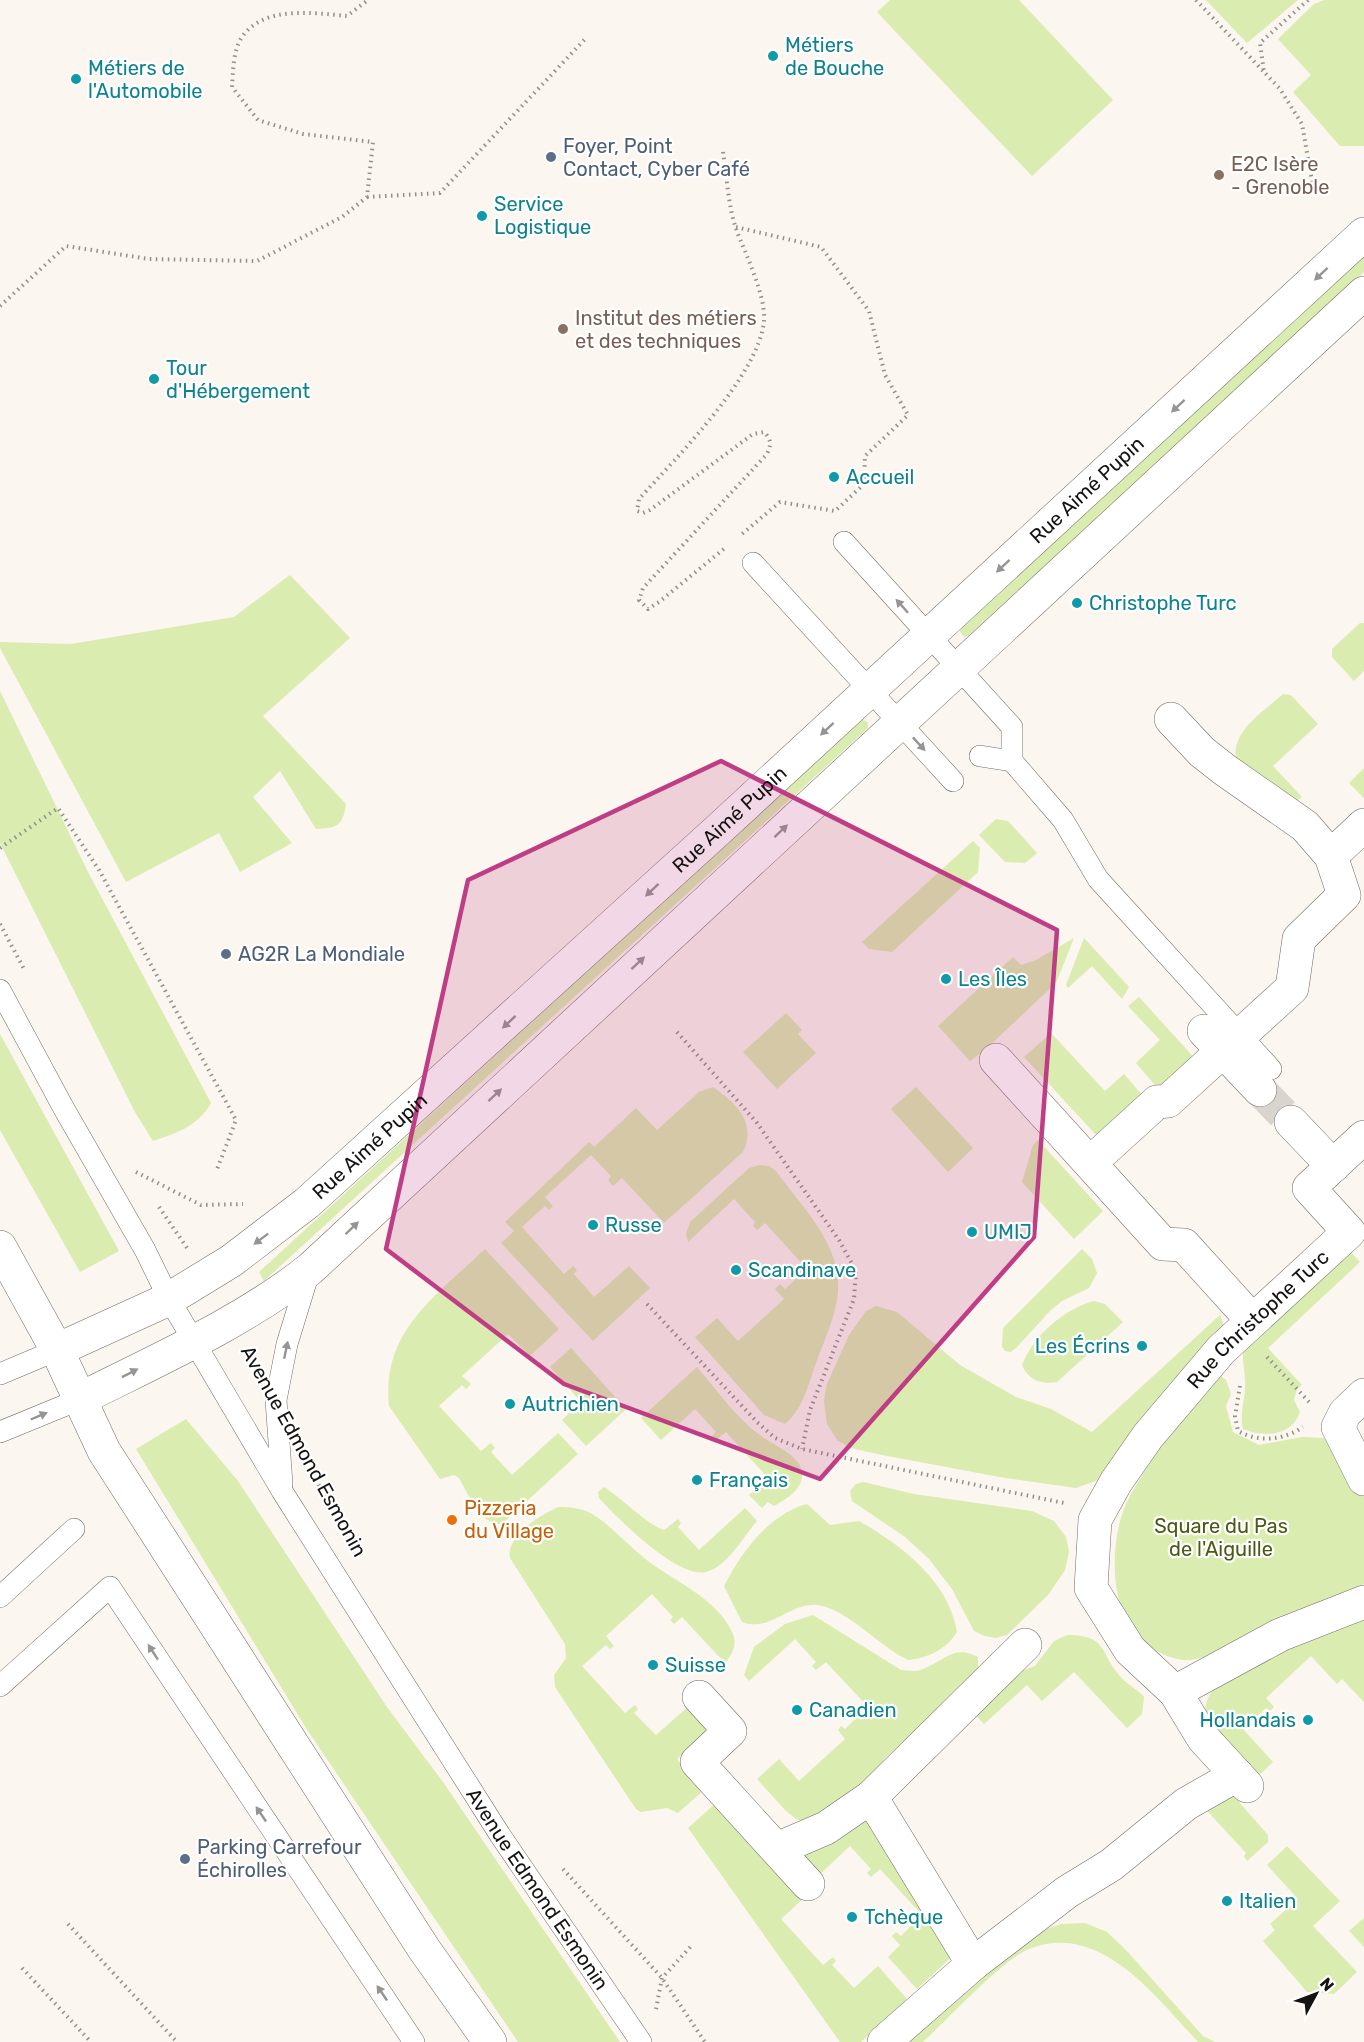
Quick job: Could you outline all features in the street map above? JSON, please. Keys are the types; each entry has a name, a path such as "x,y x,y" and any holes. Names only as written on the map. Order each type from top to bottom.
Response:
{"street":[{"name":"Rue Aimé Pupin","path":"57,1350 169,1299 207,1276 307,1203 870,690 1364,234"},
{"path":"78,1400 196,1340 290,1284 310,1269 957,667 1364,293"},
{"path":"1090,1164 1157,1102 1168,1101 1222,1039 1292,988 1299,939 1344,895 1331,856 1305,826 1217,764 1171,719"},
{"path":"1331,856 1364,825"},
{"path":"1222,1039 1265,1079"},
{"path":"996,1060 1163,1244 1184,1245 1252,1320"},
{"path":"1291,1122 1351,1158"},
{"name":"Rue Christophe Turc","path":"1095,1520 1116,1482 1148,1436 1221,1350 1349,1232 1309,1188 1351,1158"},
{"path":"0,1247 57,1350 78,1400 104,1451 424,1949 490,2042"},
{"path":"1364,1395 1345,1413 1338,1428 1364,1479"},
{"path":"884,2042 972,1964 1067,1892 1111,1865 1186,1804 1242,1781 1203,1738 1175,1692 1130,1650 1091,1588 1095,1520"},
{"path":"1175,1692 1280,1635 1364,1602"},
{"path":"777,1850 826,1828 871,1797 1025,1645"},
{"path":"699,1697 730,1731 697,1762 808,1884"},
{"path":"871,1797 972,1964"}],"lane":[{"path":"844,542 1012,727 1012,761"},
{"path":"753,563 953,781"},
{"path":"980,756 1012,761 1063,820 1098,879 1222,1039"},
{"name":"Avenue Edmond Esmonin","path":"0,990 63,1107 145,1250 169,1299 196,1340 282,1491 500,1835 641,2042"},
{"path":"282,1491 276,1400 287,1344 310,1269"},
{"path":"0,1374 57,1350"},
{"path":"0,1432 78,1400"},
{"path":"0,1597 74,1529"},
{"path":"0,1686 110,1587 414,2042"}],"path":[{"path":"367,197 373,142 303,134 258,120 232,87 234,62 242,37 266,18 300,12 347,16 368,0"},
{"path":"1196,0 1280,89 1302,124 1313,186"},
{"path":"1264,72 1260,43 1308,0"},
{"path":"0,306 66,246 149,260 257,261 342,217 367,197 440,193 587,37"},
{"path":"723,152 736,227 755,275 764,320 752,359 727,399 639,499 637,511 643,513 650,510 753,434 764,432 770,438 771,445 767,454 643,588 639,600 648,609 729,545"},
{"path":"736,227 821,247 869,311 885,375 908,415 865,456 864,484 835,511 780,502 738,538"},
{"path":"0,848 58,808 88,852 236,1120 216,1172"},
{"path":"0,924 27,975"},
{"path":"677,1032 757,1124 839,1240 856,1271 854,1299 810,1410 801,1449"},
{"path":"130,1164 140,1180"},
{"path":"135,1172 201,1205 248,1204"},
{"path":"158,1206 207,1276"},
{"path":"647,1304 756,1422 775,1438 801,1449 1059,1500 1095,1520"},
{"path":"1221,1350 1236,1368 1240,1385 1235,1416 1238,1431 1249,1438 1269,1439 1292,1435 1322,1415 1338,1428"},
{"path":"1263,1353 1297,1389"},
{"name":"Avenue Edmond Esmonin","path":"312,1471 327,1501"},
{"name":"Avenue Edmond Esmonin","path":"556,1861 662,1978 705,2042"},
{"path":"68,1924 177,2042"},
{"path":"654,2018 662,1978 693,1944"},
{"path":"22,1968 91,2042"}],"highlighted area":[{"path":"721,761 1057,930 1034,1237 820,1479 564,1384 386,1249 468,880"}],"green space":[{"path":"890,0 1019,0 1113,100 1032,176 877,12"},
{"path":"1206,0 1298,0 1247,43"},
{"path":"1324,0 1364,0 1364,146 1340,146 1293,92 1311,75 1278,39 1314,4"},
{"path":"1364,256 1364,272 968,636 964,637 960,631 961,627"},
{"path":"290,575 350,638 263,716 346,804 341,821 329,828 316,829 280,771 253,797 292,843 240,872 219,833 126,882 0,648 0,642 71,644 234,617"},
{"path":"1360,623 1364,623 1364,671 1354,681 1332,657 1332,649"},
{"path":"0,691 88,872 211,1103 200,1118 170,1135 153,1141 135,1112 0,843"},
{"path":"1283,694 1291,695 1318,724 1273,766 1302,797 1295,802 1237,764 1237,743 1242,733 1257,716"},
{"path":"863,719 868,723 868,728 264,1281 259,1272"},
{"path":"1364,768 1364,798 1349,783"},
{"path":"996,819 1008,821 1037,853 1025,863 1005,862 979,835"},
{"path":"973,841 980,848 978,872 892,952 869,949 862,942"},
{"path":"1074,938 1056,983 985,1050 970,1061 938,1026 1013,957 1021,965 1036,960"},
{"path":"1084,938 1129,987 1122,999 1092,966 1068,988 1066,985"},
{"path":"1139,997 1198,1062 1166,1098 1136,1063 1160,1040 1128,1006"},
{"path":"786,1013 802,1030 798,1034 816,1053 777,1089 743,1052"},
{"path":"1051,1033 1105,1091 1124,1074 1143,1096 1098,1137 1024,1057"},
{"path":"0,1034 119,1251 80,1272 0,1130"},
{"path":"713,1087 742,1114 746,1122 747,1141 743,1152 664,1223 622,1178 613,1186 608,1180 611,1176 591,1155 545,1197 553,1206 549,1210 545,1206 522,1227 564,1274 573,1266 577,1270 574,1274 594,1297 629,1266 650,1288 593,1341 501,1243 514,1231 505,1222 589,1142 594,1147 636,1108 657,1130 699,1092"},
{"path":"916,1087 973,1148 948,1172 891,1109"},
{"path":"1038,1140 1103,1211 1074,1239 1022,1182 1033,1145"},
{"path":"760,1165 769,1166 776,1171 818,1227 834,1258 838,1275 837,1301 829,1328 804,1396 796,1411 785,1424 764,1415 695,1337 717,1318 738,1341 784,1299 775,1289 780,1284 785,1289 807,1269 765,1223 757,1230 753,1226 755,1222 734,1199 688,1242 686,1234 690,1222 749,1168"},
{"path":"1347,1248 1360,1262 1268,1348 1302,1385 1297,1389 1294,1400 1300,1412 1296,1420 1291,1426 1276,1433 1260,1434 1243,1429 1245,1378 1243,1349"},
{"path":"485,1249 559,1329 530,1356 508,1334 462,1376 471,1384 466,1389 462,1385 439,1406 481,1451 491,1443 495,1448 491,1452 512,1475 558,1433 578,1454 502,1524 487,1520 481,1514 459,1478 454,1475 440,1479 389,1406 389,1380 394,1356 403,1336 431,1300"},
{"path":"1082,1249 1092,1259 1097,1273 1089,1288 1062,1301 1016,1348 1011,1352 1005,1351 1002,1347 1003,1328"},
{"path":"1094,1301 1105,1304 1123,1322 1057,1382 1046,1383 1032,1378 1022,1365 1042,1334 1072,1310"},
{"path":"876,1306 897,1312 960,1365 1016,1397 1051,1409 1092,1432 1220,1315 1225,1328 1113,1467 1098,1480 1076,1488 1005,1478 877,1454 851,1448 837,1440 827,1424 824,1402 826,1386 849,1335 866,1311"},
{"path":"571,1348 626,1409 586,1446 562,1420 581,1402 550,1367"},
{"path":"697,1367 749,1426 798,1462 802,1475 799,1486 774,1506 768,1502 762,1508 749,1495 768,1478 726,1432 716,1440 712,1436 716,1432 695,1409 661,1440 641,1418"},
{"name":"Square du Pas de l'Aiguille","path":"1218,1374 1226,1380 1231,1394 1226,1406 1233,1432 1259,1445 1302,1437 1324,1438 1346,1460 1364,1497 1364,1584 1290,1615 1218,1651 1194,1660 1176,1659 1145,1643 1128,1623 1122,1609 1115,1577 1116,1542 1124,1510 1139,1481 1206,1382"},
{"path":"186,1419 238,1481 387,1707 443,1782 620,2042 518,2042 306,1728 136,1449"},
{"path":"863,1482 914,1494 1032,1511 1054,1521 1066,1537 1069,1552 1065,1570 1048,1595 1007,1635 996,1638 985,1636 974,1631 952,1589 929,1559 905,1537 852,1501 850,1491 856,1484"},
{"path":"604,1487 657,1527 664,1530 678,1519 681,1523 678,1527 699,1550 745,1508 757,1521 721,1564 706,1572 694,1572 665,1557 619,1519 599,1498 598,1492"},
{"path":"807,1504 830,1525 859,1521 891,1541 921,1566 934,1581 952,1614 957,1632 953,1638 930,1655 908,1660 885,1646 852,1620 829,1608 817,1605 798,1608 762,1624 742,1622 724,1586 731,1573 758,1536 780,1516"},
{"path":"558,1507 581,1509 600,1519 643,1557 705,1600 726,1621 733,1634 733,1650 725,1663 682,1617 674,1624 670,1620 673,1617 652,1594 606,1636 614,1646 610,1649 606,1645 582,1666 625,1713 635,1705 638,1709 634,1713 656,1735 690,1705 711,1728 677,1759 704,1790 678,1813 667,1808 641,1812 636,1809 555,1687 554,1675 566,1658 565,1644 510,1558 510,1550 513,1541 526,1527"},
{"path":"813,1615 901,1670 920,1670 955,1653 962,1652 978,1657 978,1673 883,1760 885,1763 824,1819 807,1823 796,1819 785,1810 757,1779 779,1759 799,1781 845,1739 838,1730 841,1726 845,1729 868,1707 826,1662 816,1670 812,1666 816,1662 795,1639 749,1681 744,1675 754,1647 785,1624"},
{"path":"1364,1618 1364,1702 1342,1679 1337,1684 1311,1656 1266,1698 1274,1707 1270,1711 1266,1708 1243,1729 1273,1762 1255,1779 1222,1743 1207,1722 1207,1702 1218,1684 1238,1668 1264,1654"},
{"path":"1067,1635 1096,1641 1119,1675 1144,1697 1142,1714 1127,1728 1074,1672 1042,1701 1027,1685 984,1724 970,1709 1021,1671 1035,1666 1054,1641"},
{"path":"1231,1793 1268,1835 1268,1842 1247,1861 1244,1856 1246,1853 1199,1802"},
{"path":"717,1802 804,1898 781,1919 823,1965 833,1957 836,1961 832,1965 854,1988 878,1966 907,1999 861,2042 840,2042 688,1828"},
{"path":"865,1820 879,1825 960,1949 917,1989 888,1957 900,1945 892,1936 896,1932 901,1936 922,1915 880,1869 871,1877 867,1873 871,1869 850,1846 817,1877 797,1856"},
{"path":"1287,1846 1340,1901 1313,1926 1357,1972 1334,1994 1307,1992 1263,1941 1275,1930 1270,1924 1298,1899 1267,1865"},
{"path":"1364,1918 1364,1947 1349,1931"},
{"path":"1085,1923 1107,1932 1203,2036 1215,2042 1198,2042 1145,1986 1125,1968 1103,1954 1080,1945 1055,1943 1029,1949 1018,1955 975,1991 923,2042 902,2042 1038,1932 1061,1924"}],"tunnel":[{"path":"1260,1090 1291,1122"}],"place":[{"name":"Métiers de Bouche","path":"773,56"},
{"name":"Métiers de l'Automobile","path":"76,79"},
{"name":"Foyer, Point Contact, Cyber Café","path":"551,157"},
{"name":"E2C Isère - Grenoble","path":"1219,175"},
{"name":"Service Logistique","path":"482,216"},
{"name":"Institut des métiers et des techniques","path":"563,329"},
{"name":"Tour d'Hébergement","path":"154,379"},
{"name":"Accueil","path":"834,477"},
{"name":"Christophe Turc","path":"1077,603"},
{"name":"AG2R La Mondiale","path":"226,954"},
{"name":"Les Îles","path":"946,979"},
{"name":"Russe","path":"593,1225"},
{"name":"UMIJ","path":"972,1232"},
{"name":"Scandinave","path":"736,1270"},
{"name":"Les Écrins","path":"1142,1346"},
{"name":"Autrichien","path":"510,1404"},
{"name":"Français","path":"697,1480"},
{"name":"Pizzeria du Village","path":"452,1520"},
{"name":"Suisse","path":"653,1665"},
{"name":"Canadien","path":"797,1710"},
{"name":"Hollandais","path":"1308,1720"},
{"name":"Parking Carrefour Échirolles","path":"185,1859"},
{"name":"Italien","path":"1227,1901"},
{"name":"Tchèque","path":"852,1917"}]}
